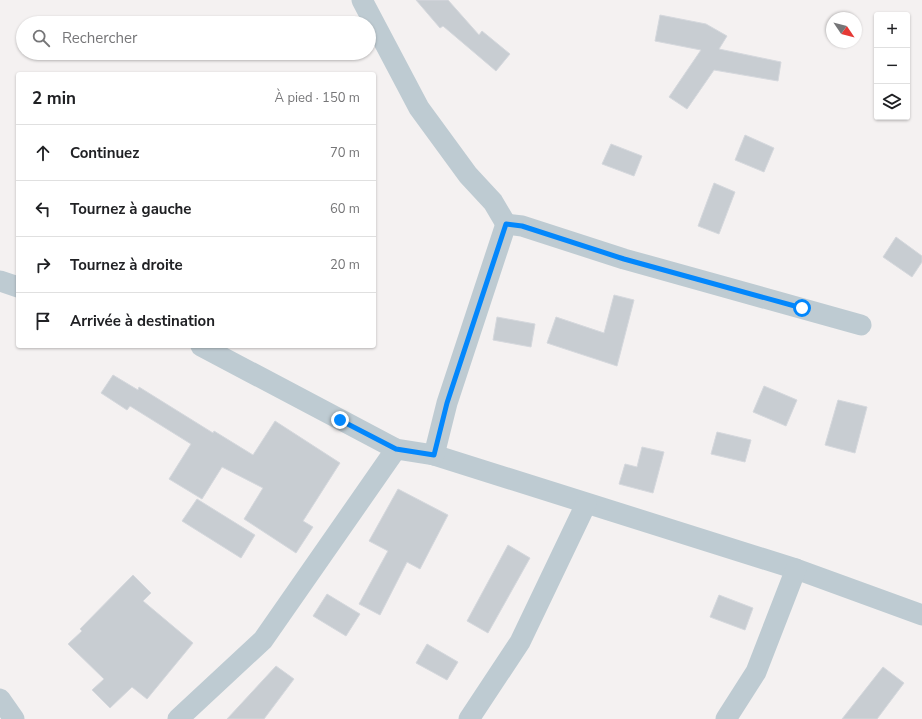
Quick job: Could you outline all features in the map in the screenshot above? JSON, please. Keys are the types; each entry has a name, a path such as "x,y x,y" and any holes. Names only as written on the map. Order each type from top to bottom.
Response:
{"street":[{"path":"362,0 370,16"},
{"path":"376,27 419,108 468,175 493,202 506,224 447,403 434,455"},
{"path":"506,224 522,226 624,259 861,324"},
{"path":"0,281 16,285"},
{"path":"204,348 396,449 434,455 796,569 922,614"},
{"path":"178,719 263,640 396,449"},
{"path":"469,719 520,642 586,504"},
{"path":"726,719 756,672 796,569"},
{"path":"0,699 14,719"}],"building":[{"path":"416,0 448,0 479,35 482,31 510,54 496,71 443,26 440,28"},
{"path":"660,15 706,24 727,36 719,49 781,62 778,81 714,70 687,109 669,97 701,50 655,41"},
{"path":"745,135 774,148 764,172 735,160"},
{"path":"611,144 642,156 634,176 602,164"},
{"path":"714,183 735,192 719,234 698,226"},
{"path":"896,237 922,256 922,262 912,277 883,257"},
{"path":"614,295 634,300 617,366 547,343 556,317 604,333"},
{"path":"497,317 535,324 531,347 493,340"},
{"path":"113,375 138,390 139,387 213,433 214,431 253,455 275,421 340,463 303,521 313,527 296,553 244,519 263,488 222,467 202,499 169,479 191,444 130,406 127,410 101,393"},
{"path":"764,386 797,400 786,426 753,412"},
{"path":"838,400 867,407 855,453 825,445"},
{"path":"717,432 751,440 745,462 711,454"},
{"path":"642,447 664,452 653,493 619,484 625,464 637,467"},
{"path":"398,489 448,515 420,569 407,562 380,615 359,604 388,551 369,541"},
{"path":"197,499 255,535 241,558 182,521"},
{"path":"508,545 530,558 488,633 467,621"},
{"path":"133,575 151,593 143,601 193,643 147,699 132,687 110,708 92,690 104,679 68,644 82,631 80,629"},
{"path":"327,594 360,614 346,636 313,616"},
{"path":"719,595 753,608 745,630 710,617"},
{"path":"427,644 458,662 447,680 416,663"},
{"path":"276,666 294,679 264,719 227,719"},
{"path":"883,667 904,683 877,719 842,719"}],"route":[{"path":"340,420 396,449 434,455 447,403 506,224 522,226 624,259 802,308"}]}
